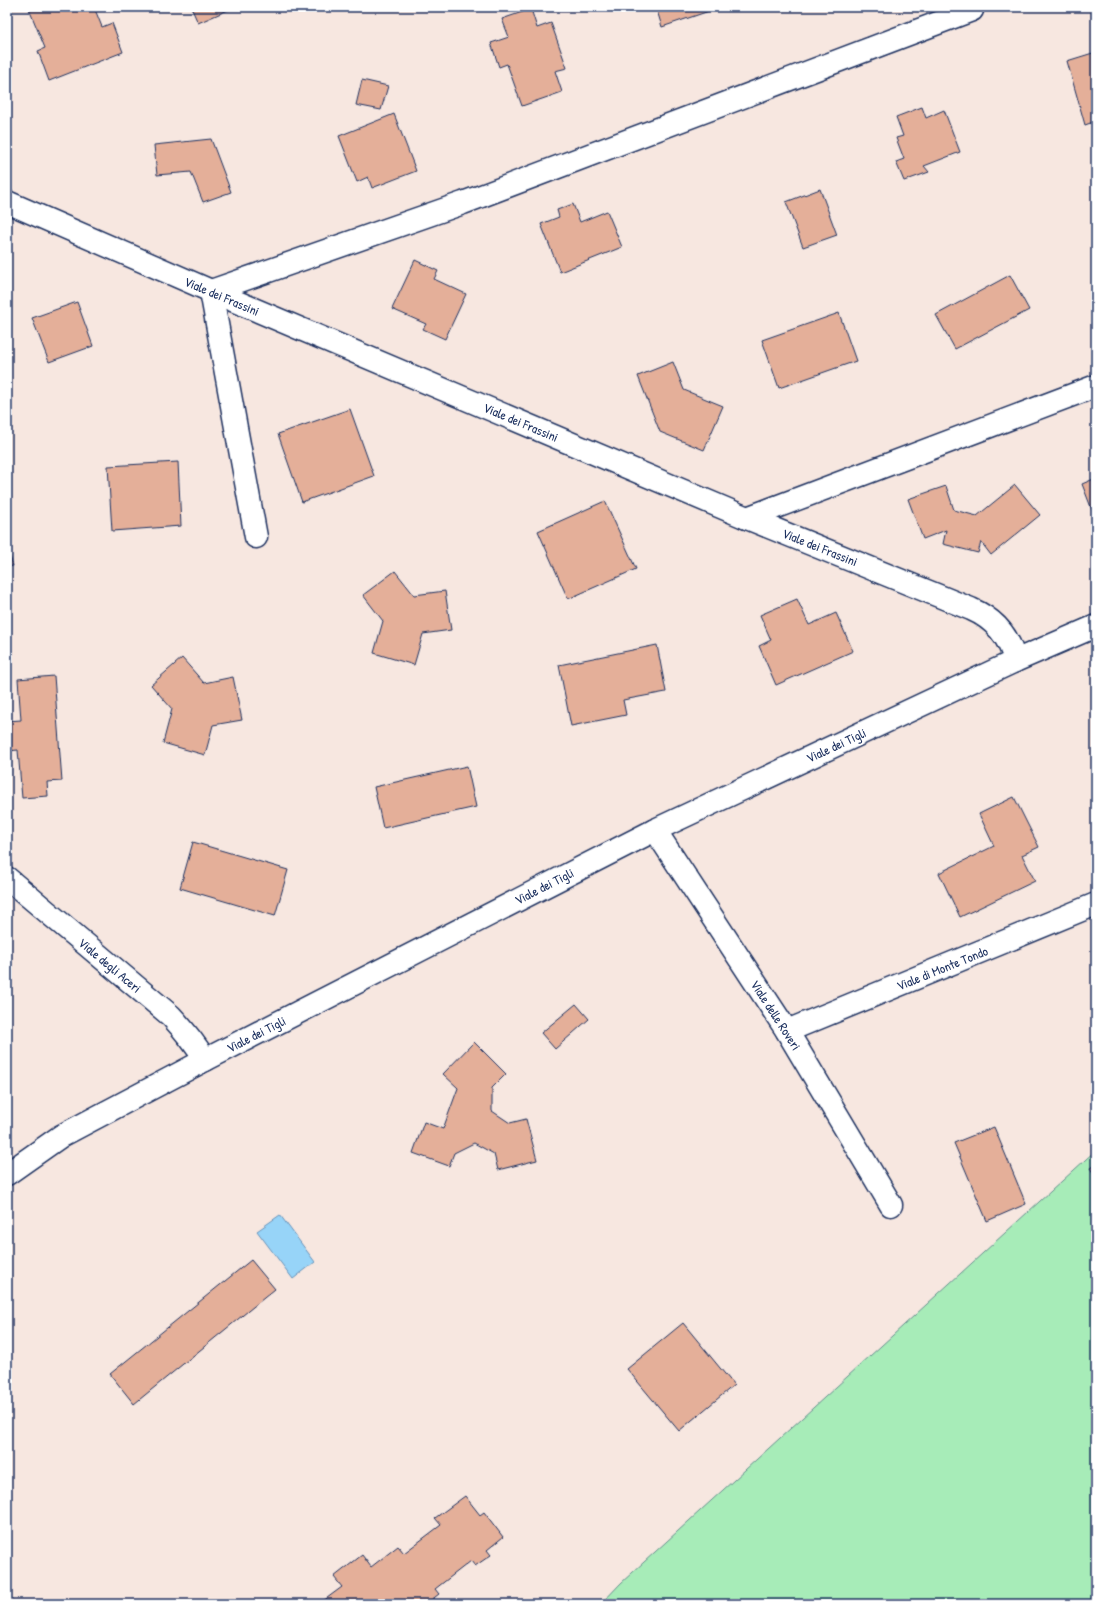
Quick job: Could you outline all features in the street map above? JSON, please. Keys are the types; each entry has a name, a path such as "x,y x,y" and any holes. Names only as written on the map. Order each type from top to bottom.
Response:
{"street":[{"path":"256,537 211,291 463,203 972,10"},
{"name":"Viale dei Frassini","path":"7,202 211,291 747,518 981,613 997,625 1003,632 1013,651 1015,660"},
{"path":"747,518 1096,386"},
{"name":"Viale dei Tigli","path":"7,1174 61,1136 205,1060 655,830 1015,660 1096,626"},
{"name":"Viale delle Roveri","path":"655,830 787,1031 891,1205"},
{"name":"Viale degli Aceri","path":"7,878 170,1016 187,1033 205,1060"},
{"name":"Viale di Monte Tondo","path":"787,1031 1096,904"}],"green space":[{"path":"1096,1150 1096,1604 601,1604 621,1583"}],"water":[{"path":"280,1215 315,1262 293,1279 257,1231"}],"building":[{"path":"35,7 94,7 102,27 112,23 123,52 49,81 38,51 45,48 29,9"},
{"path":"191,7 235,7 198,23"},
{"path":"656,7 721,7 662,27"},
{"path":"531,9 537,28 551,23 567,68 555,71 562,92 522,106 507,64 499,67 491,43 509,37 502,19"},
{"path":"1096,52 1096,121 1085,125 1067,61"},
{"path":"362,80 388,86 381,110 356,105"},
{"path":"922,107 926,118 944,110 960,152 924,166 929,172 904,181 896,162 904,159 896,138 903,136 896,117"},
{"path":"394,114 416,171 372,188 368,177 357,182 339,136"},
{"path":"211,139 231,192 203,202 191,172 157,175 154,145"},
{"path":"820,189 837,235 803,247 786,202"},
{"path":"573,204 580,222 607,211 622,247 560,272 541,224 559,217 557,210"},
{"path":"415,260 438,271 434,279 466,294 445,339 423,329 426,324 392,309"},
{"path":"1010,275 1029,310 955,349 936,315"},
{"path":"77,302 93,346 49,362 32,318"},
{"path":"839,313 856,361 779,388 762,340"},
{"path":"673,362 684,390 723,406 704,450 660,432 638,376"},
{"path":"350,409 374,476 302,502 278,434"},
{"path":"178,462 181,526 112,531 108,466"},
{"path":"1096,478 1096,520 1082,484"},
{"path":"1015,485 1040,515 991,555 981,542 978,553 943,544 946,530 923,539 908,499 946,486 954,510 977,516"},
{"path":"605,501 636,569 568,599 538,531"},
{"path":"7,546 13,566 7,567"},
{"path":"395,571 414,595 445,591 451,630 423,634 414,665 374,653 383,621 363,595"},
{"path":"797,599 809,625 836,613 853,651 776,685 759,646 771,640 760,615"},
{"path":"657,645 666,692 623,700 626,715 571,726 559,665"},
{"path":"182,658 204,683 233,677 242,720 213,725 205,755 163,743 172,709 151,685"},
{"path":"54,676 62,781 47,782 48,796 22,798 18,750 7,751 7,721 21,720 18,679"},
{"path":"467,766 476,807 383,828 374,787"},
{"path":"1014,797 1039,847 1022,855 1035,881 960,917 939,873 994,846 979,814"},
{"path":"193,842 288,870 275,916 180,888"},
{"path":"576,1004 589,1019 555,1049 541,1033"},
{"path":"474,1042 506,1074 492,1088 492,1111 510,1123 526,1119 537,1160 498,1170 494,1154 474,1143 454,1153 449,1166 413,1153 424,1122 443,1129 458,1088 443,1074"},
{"path":"994,1127 1026,1204 987,1221 954,1143"},
{"path":"1096,1164 1096,1177 1090,1168"},
{"path":"251,1260 275,1289 134,1404 110,1374"},
{"path":"683,1323 734,1385 679,1431 627,1369"},
{"path":"465,1496 480,1515 484,1512 503,1537 487,1550 491,1555 475,1566 471,1561 435,1589 439,1594 426,1604 412,1604 410,1601 407,1604 319,1604 342,1587 334,1577 362,1555 371,1567 398,1546 404,1553 441,1525 435,1518"}]}
